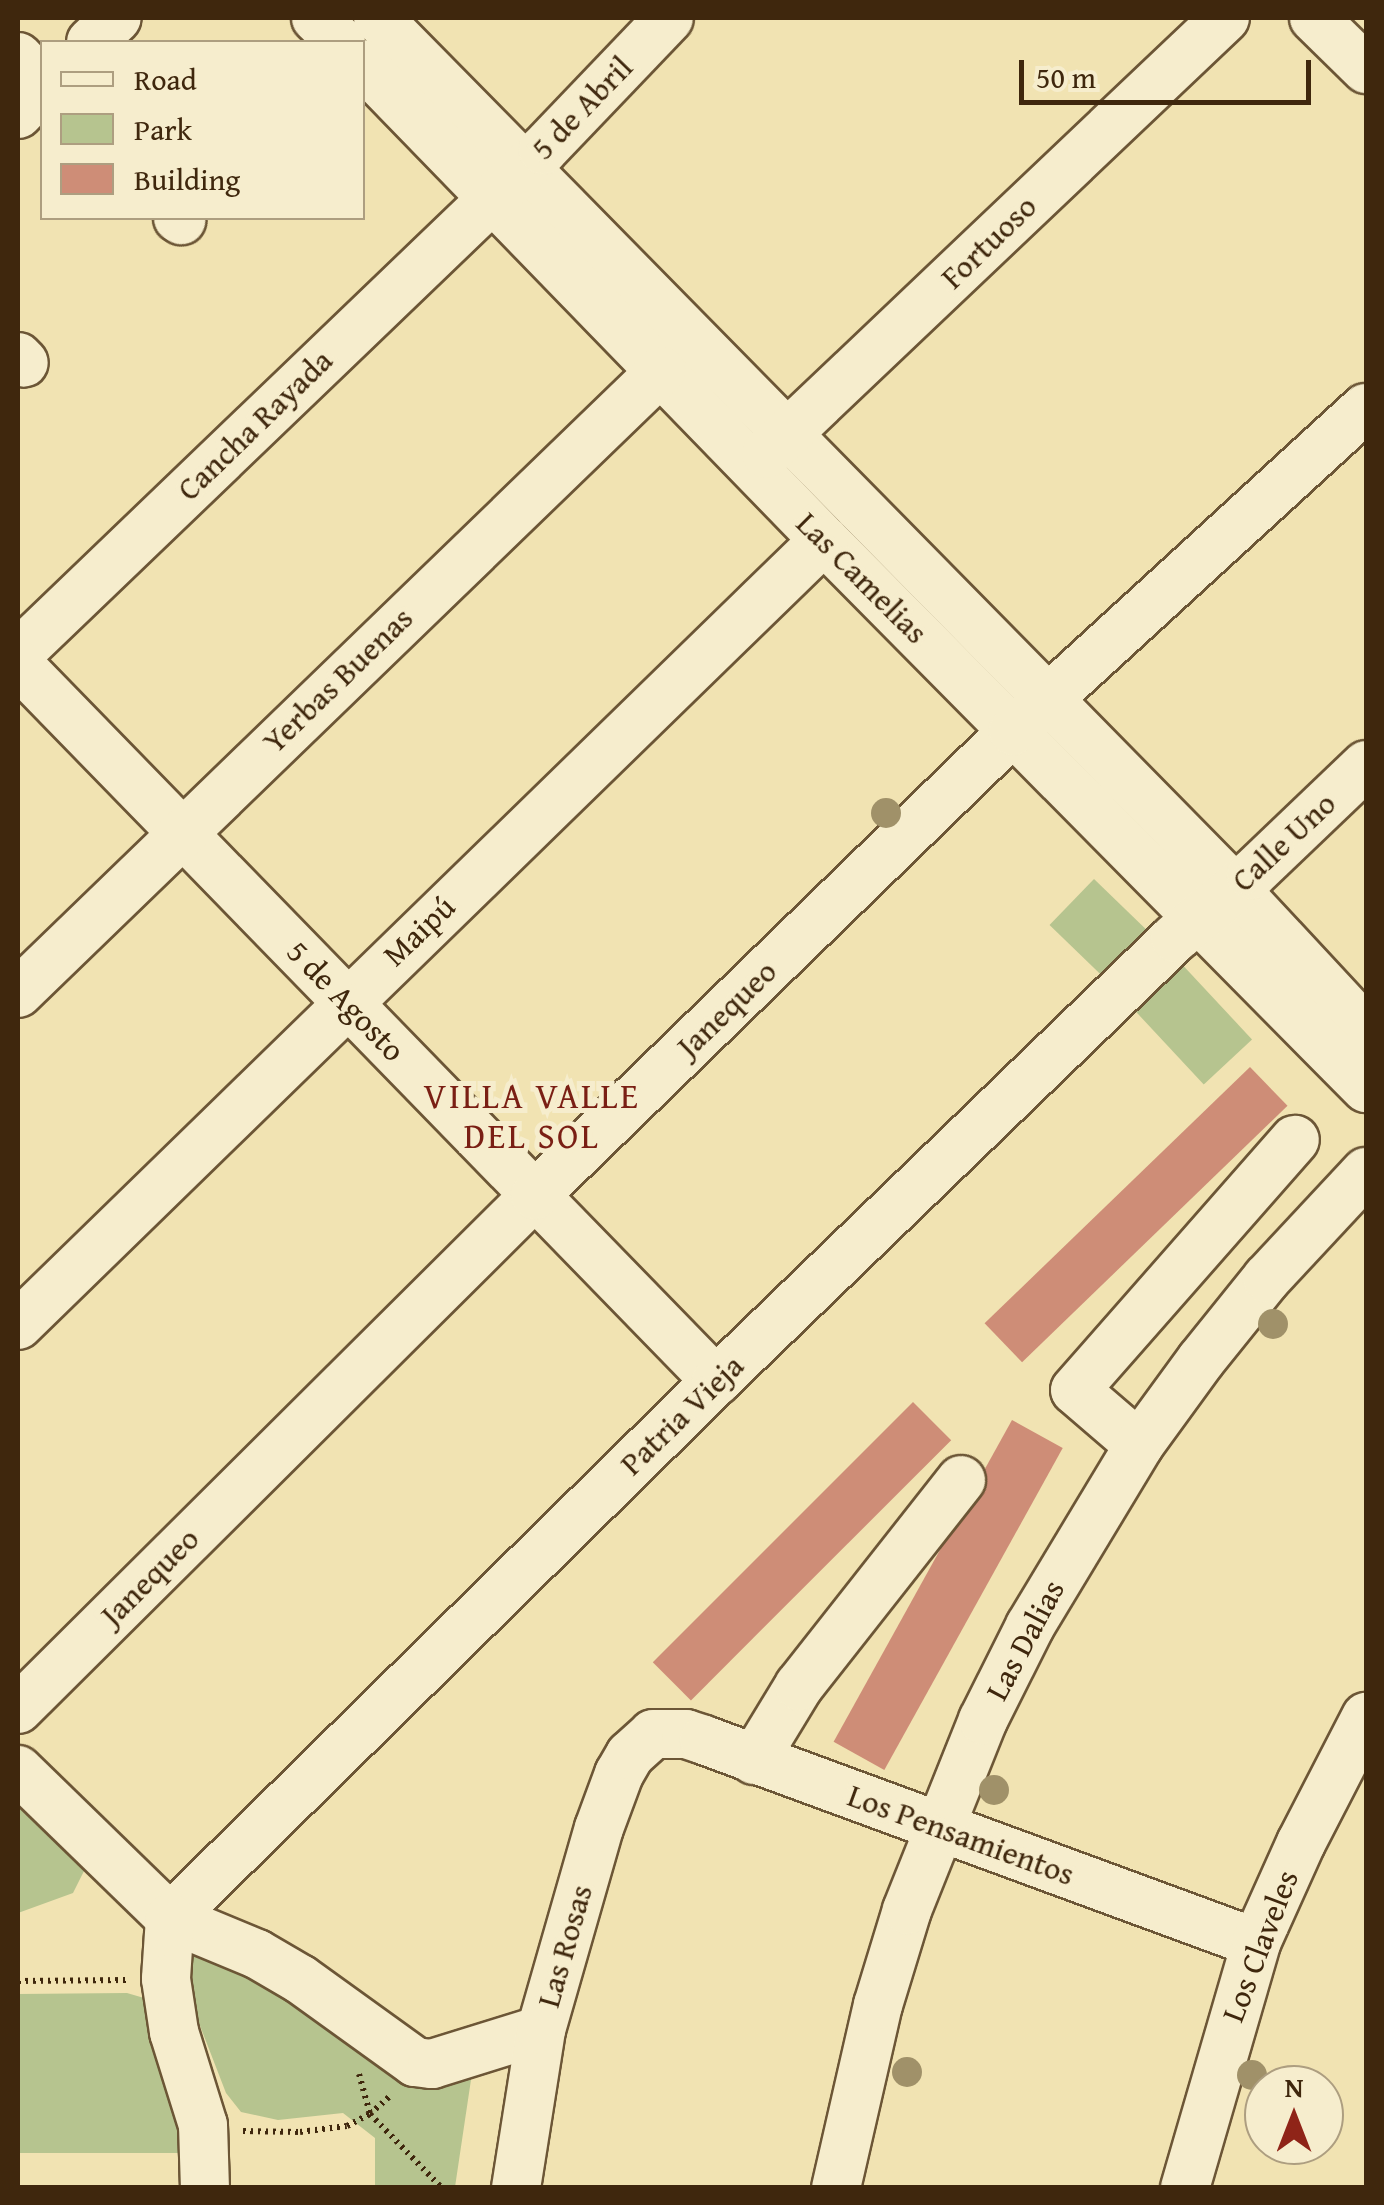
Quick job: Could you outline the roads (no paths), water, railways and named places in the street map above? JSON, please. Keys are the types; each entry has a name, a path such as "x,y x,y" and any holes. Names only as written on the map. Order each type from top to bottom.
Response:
{"street":[{"path":"93,40 116,18"},
{"path":"316,18 339,40"},
{"name":"Las Camelias","path":"378,18 662,371 824,540 1030,716 1217,903 1366,1030"},
{"name":"5 de Abril","path":"510,182 669,18"},
{"name":"Fortuoso","path":"752,466 1226,18"},
{"path":"1314,18 1366,69"},
{"path":"18,57 40,84"},
{"name":"Las Camelias","path":"365,66 510,182 788,432 1030,716"},
{"path":"18,114 40,88"},
{"name":"Cancha Rayada","path":"18,654 510,182"},
{"name":"Yerbas Buenas","path":"18,993 662,371"},
{"name":"Janequeo","path":"18,1710 535,1195 1030,716 1366,408"},
{"name":"Maipú","path":"18,1325 824,540"},
{"name":"5 de Agosto","path":"18,664 716,1381"},
{"name":"Calle Uno","path":"1217,903 1366,765"},
{"name":"Las Camelias","path":"1217,903 1366,1088"},
{"name":"Patria Vieja","path":"170,1918 716,1381 1217,903"},
{"path":"1139,1445 1075,1390 1295,1140"},
{"name":"Las Dalias","path":"836,2188 878,2004 939,1826 983,1720 1030,1626 1139,1445 1267,1278 1366,1172"},
{"path":"754,1760 799,1686 961,1480"},
{"name":"Los Claveles","path":"1185,2188 1256,1943 1301,1842 1366,1717"},
{"name":"Los Pensamientos","path":"666,1733 686,1734 1256,1943"},
{"name":"Las Rosas","path":"516,2188 541,2030 619,1774 642,1742 653,1734 666,1733"},
{"path":"18,1770 170,1918 258,1954 340,2002 424,2064 541,2030"},
{"path":"170,1918 166,1979 174,2032 203,2125 205,2188"}],"district":[{"name":"VILLA VALLE DEL SOL","path":"532,1116"}]}
